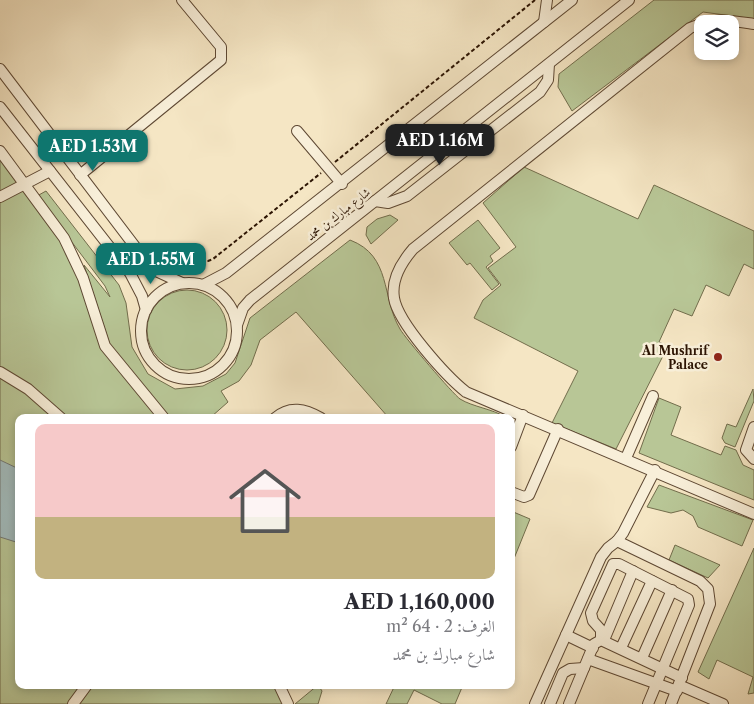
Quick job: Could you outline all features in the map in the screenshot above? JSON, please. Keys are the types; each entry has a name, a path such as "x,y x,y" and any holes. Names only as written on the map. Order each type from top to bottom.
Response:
{"street":[{"path":"80,175 221,60 221,47 182,0"},
{"path":"544,22 546,0"},
{"path":"561,0 572,0"},
{"name":"شارع مبارك بن محمد","path":"202,285 226,274 572,0"},
{"name":"شارع مبارك بن محمد","path":"237,325 243,308 250,300 629,0"},
{"path":"754,24 708,20 690,28 413,249 402,262 397,274 394,297 397,309 439,367 466,392 655,470 754,514"},
{"path":"375,201 388,203 407,196 532,98 546,84 548,64"},
{"path":"0,69 146,261 156,271 182,283 202,285 215,291 226,300 233,311 237,325 236,341 230,356 220,369 206,377 190,380 173,378 159,370 148,357 142,342 141,326 146,310 155,297 167,288 182,283"},
{"path":"0,107 130,273 142,296 146,310"},
{"path":"297,131 342,184"},
{"path":"0,151 64,238 83,278 105,346 161,414"},
{"path":"0,197 50,171"},
{"path":"0,372 35,394 57,414"},
{"path":"626,458 653,396"},
{"path":"280,414 284,411 294,409 309,414"},
{"path":"515,436 523,415"},
{"path":"754,427 746,445 747,453 754,459"},
{"path":"515,494 524,497 531,492 558,429"},
{"path":"534,704 604,552 624,533 655,470"},
{"path":"617,541 700,581 708,589 710,604 671,704"},
{"path":"602,640 602,632 593,621 591,614 611,566 617,563 688,599 690,603 648,704"},
{"path":"602,640 633,571"},
{"path":"621,648 652,580"},
{"path":"642,658 672,590"},
{"path":"566,635 593,648"},
{"path":"569,704 596,642 602,640 663,668 679,685"},
{"path":"550,704 563,673 586,664 657,684 679,685 723,704"},
{"path":"73,704 84,689"},
{"path":"281,689 288,704"}],"path":[{"path":"146,261 208,261 328,168 535,0"}],"green space":[{"path":"654,0 754,0 754,19 739,17 739,15 703,12 699,15 694,15 694,19 572,111 558,87 559,74"},
{"path":"0,152 78,255 112,355 156,414 15,414 15,689 278,689 286,704 0,704"},
{"path":"524,167 638,219 654,185 754,231 754,269 744,264 729,296 706,285 692,316 674,309 659,342 668,346 616,449 552,423 578,371 474,318 483,300 501,285 488,268 516,247 483,203"},
{"path":"46,191 119,285 126,303 132,347 148,374 175,389 203,386 226,374 235,363 250,318 350,240 363,247 373,256 384,278 394,317 400,329 439,377 460,399 499,414 385,414 296,312 260,340 251,365 239,381 221,391 228,402 214,414 165,414 112,351 84,265 110,297 105,286 37,196"},
{"path":"390,215 398,220 371,244 366,235 367,227 377,219"},
{"path":"478,220 500,248 490,256 493,261 486,267 499,284 492,290 470,263 467,265 449,243"},
{"path":"187,290 202,293 215,302 224,315 227,330 224,345 215,358 202,367 187,370 172,367 159,358 150,345 147,330 150,315 159,302 172,293"},
{"path":"753,389 754,401 735,447 725,443 722,438 727,424 736,427"},
{"path":"659,398 681,407 671,435 721,455 725,446 736,450 743,465 754,470 754,500 639,453"},
{"path":"659,485 753,520 742,546 698,527 693,516 683,510 671,513 647,507"},
{"path":"515,513 530,519 515,556"},
{"path":"675,545 720,565 708,578 669,560"},
{"path":"754,548 754,693 748,694 753,677 717,660 709,679 698,672"},
{"path":"313,689 321,689 322,691 318,704 295,704"},
{"path":"393,689 461,689 455,704 442,704 414,690 407,704 386,704"}],"water":[{"path":"0,460 15,467 15,542 0,537"}],"place":[{"name":"Al Mushrif Palace","path":"718,357"}]}
